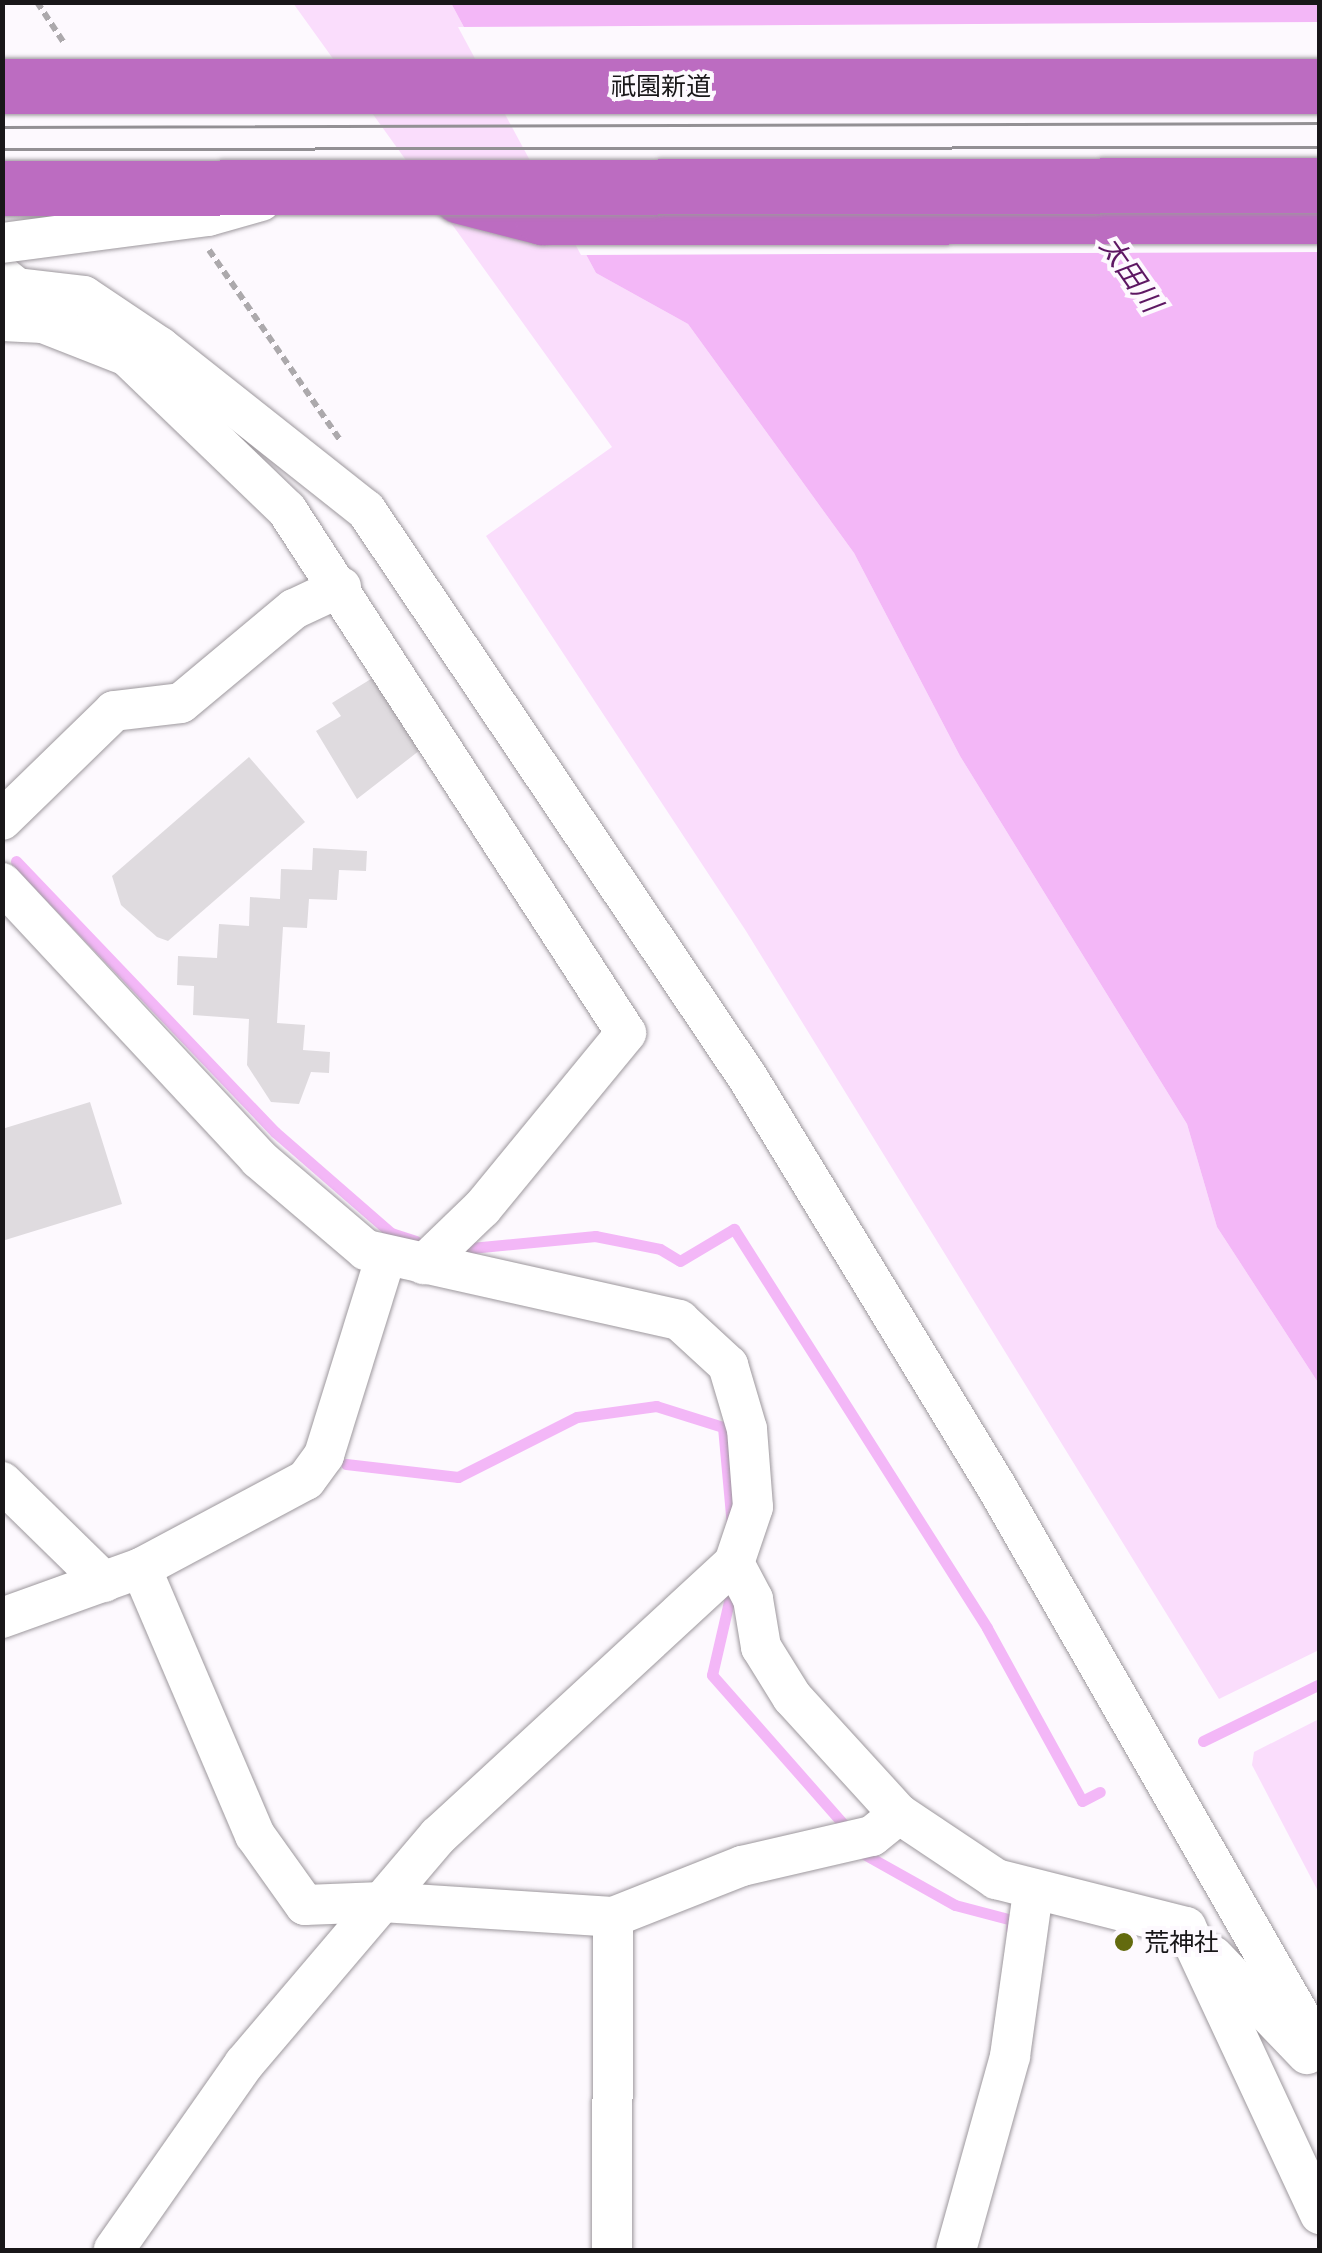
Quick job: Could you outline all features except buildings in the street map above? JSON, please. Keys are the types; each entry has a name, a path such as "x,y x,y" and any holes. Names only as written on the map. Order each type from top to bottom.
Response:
{"highway":[{"name":"祇園新道","path":"2,86 1320,86"},
{"path":"2,188 1320,185"},
{"path":"430,188 542,217 1320,216"}],"street":[{"path":"2,243 208,216 308,188"},
{"path":"6,308 84,296 160,347 366,510 748,1078 1005,1502 1320,2051"},
{"path":"2,1618 122,1575 306,1480 324,1456 405,1260 482,1208 626,1033 342,587 286,510 127,356 6,308"},
{"path":"2,820 114,711 181,703 294,609 342,587"},
{"path":"2,883 259,1159 366,1250 679,1320 728,1364 747,1429 753,1507 734,1564 438,1836 244,2064 114,2250"},
{"path":"2,1482 122,1575 256,1836 304,1905 382,1902 612,1917 742,1866 872,1836 899,1814"},
{"path":"734,1564 753,1599 761,1647 792,1696 899,1814 996,1879 1033,1892 1186,1927 1293,2046 1320,2062"},
{"path":"956,2250 1010,2056 1033,1892"},
{"path":"612,1917 612,2250"},
{"path":"1186,1927 1309,2178 1320,2214"}],"shaded area":[{"path":"293,3 451,3 596,273 688,324 854,553 960,756 1187,1124 1217,1227 1319,1384 1319,1650 1219,1699 746,931 486,536 612,447"},
{"path":"1319,1719 1319,1893 1252,1765 1254,1752"}],"water":[{"name":"太田川","path":"451,3 1319,3 1319,1384 1217,1227 1187,1124 960,756 854,553 688,324 596,273"}],"pier":[{"path":"1319,22 1319,252 581,255 458,27"}],"waterway":[{"path":"16,861 275,1132 391,1233 416,1241"},
{"path":"471,1248 595,1236 660,1249 680,1261 734,1229 987,1628 1082,1801 1100,1792"},
{"path":"346,1464 458,1477 577,1417 656,1406 723,1427 732,1525"},
{"path":"730,1597 712,1675 846,1827"},
{"path":"1203,1741 1320,1684"},
{"path":"864,1854 955,1905 1012,1920 1011,1929"}],"tram line":[{"path":"2,127 1320,123"},
{"path":"2,149 1320,147"}],"place":[{"name":"荒神社","path":"1124,1942"}]}
